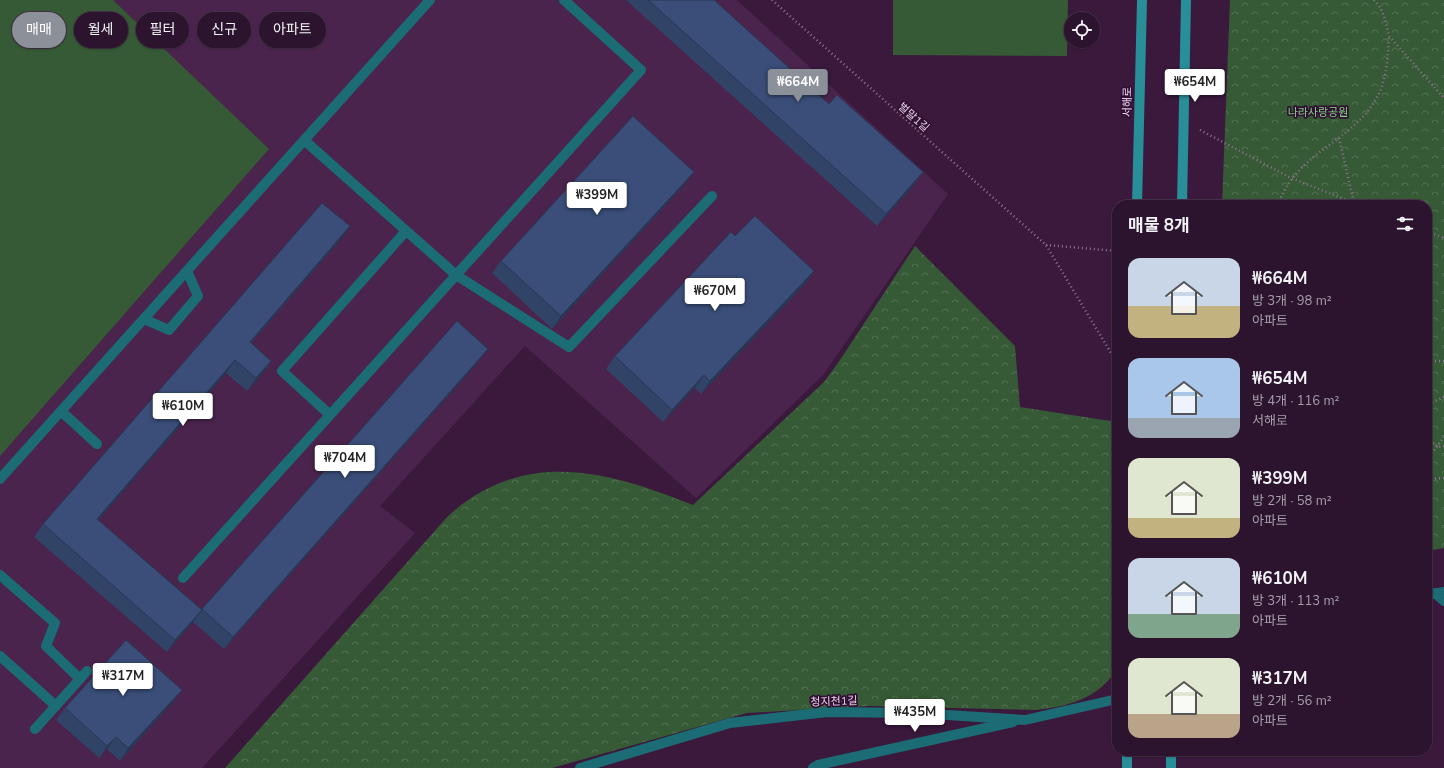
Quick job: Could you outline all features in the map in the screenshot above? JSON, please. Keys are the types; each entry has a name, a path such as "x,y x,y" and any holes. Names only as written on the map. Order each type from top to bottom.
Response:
{"main road":[{"name":"서해로","path":"1137,200 1142,0"},
{"path":"1182,200 1186,0"},
{"path":"1127,756 1127,768"},
{"path":"1171,756 1171,768"}],"street":[{"path":"0,479 430,0"},
{"path":"183,578 641,70 564,0"},
{"path":"304,140 456,275 569,347 712,196"},
{"path":"330,414 282,371 406,231"},
{"path":"144,319 168,330 198,296 187,271"},
{"path":"61,411 97,444"},
{"path":"0,575 55,623 46,646 80,679"},
{"path":"1435,593 1444,601"},
{"path":"0,656 56,706"},
{"path":"35,729 88,671"},
{"name":"청지천1길","path":"580,768 730,723 819,712 916,713 1025,720 1112,700"},
{"path":"813,768 818,765 1025,720"}],"path":[{"name":"벌말1길","path":"772,0 1046,245 1112,355"},
{"path":"1280,200 1291,178 1304,164 1339,138 1365,115 1377,98 1387,65 1389,36 1385,19 1380,7 1374,0"},
{"path":"1389,36 1444,98"},
{"path":"1184,122 1291,178 1345,200"},
{"path":"1339,138 1354,200"},
{"path":"1432,234 1444,238"},
{"path":"1046,245 1112,251"},
{"path":"1432,361 1444,361"},
{"path":"1432,402 1444,397"},
{"path":"1432,453 1444,437"},
{"path":"1432,442 1437,446 1444,446"},
{"path":"1432,479 1444,478"}],"shaded area":[{"path":"0,0 737,0 948,194 824,374 696,498 525,346 380,506 415,533 202,768 0,768"}],"green space":[{"path":"0,0 113,0 126,12 74,12 74,48 128,48 128,14 136,22 136,48 163,48 269,149 0,456"},
{"path":"893,0 1068,0 1068,12 1064,12 1064,48 1067,48 1067,56 893,55"},
{"name":"나라사랑공원","path":"1230,0 1444,0 1444,548 1432,550 1432,200 1222,200"},
{"path":"915,246 1015,346 1020,407 1112,421 1112,676 1092,694 1071,703 1047,709 1035,710 869,706 747,713 552,768 225,768 448,516 477,494 507,480 537,473 568,472 598,475 630,483 693,505 824,382"}],"building":[{"path":"648,0 714,0 829,104 837,95 923,172 886,214"},
{"path":"633,116 694,172 561,316 501,261"},
{"path":"322,203 350,226 250,342 271,361 256,378 235,360 97,519 202,610 175,640 43,524"},
{"path":"755,216 814,271 710,381 704,375 672,410 615,356 731,232 735,236"},
{"path":"457,321 488,349 233,637 202,609"},
{"path":"126,640 182,690 128,748 116,737 107,746 65,708"}]}
